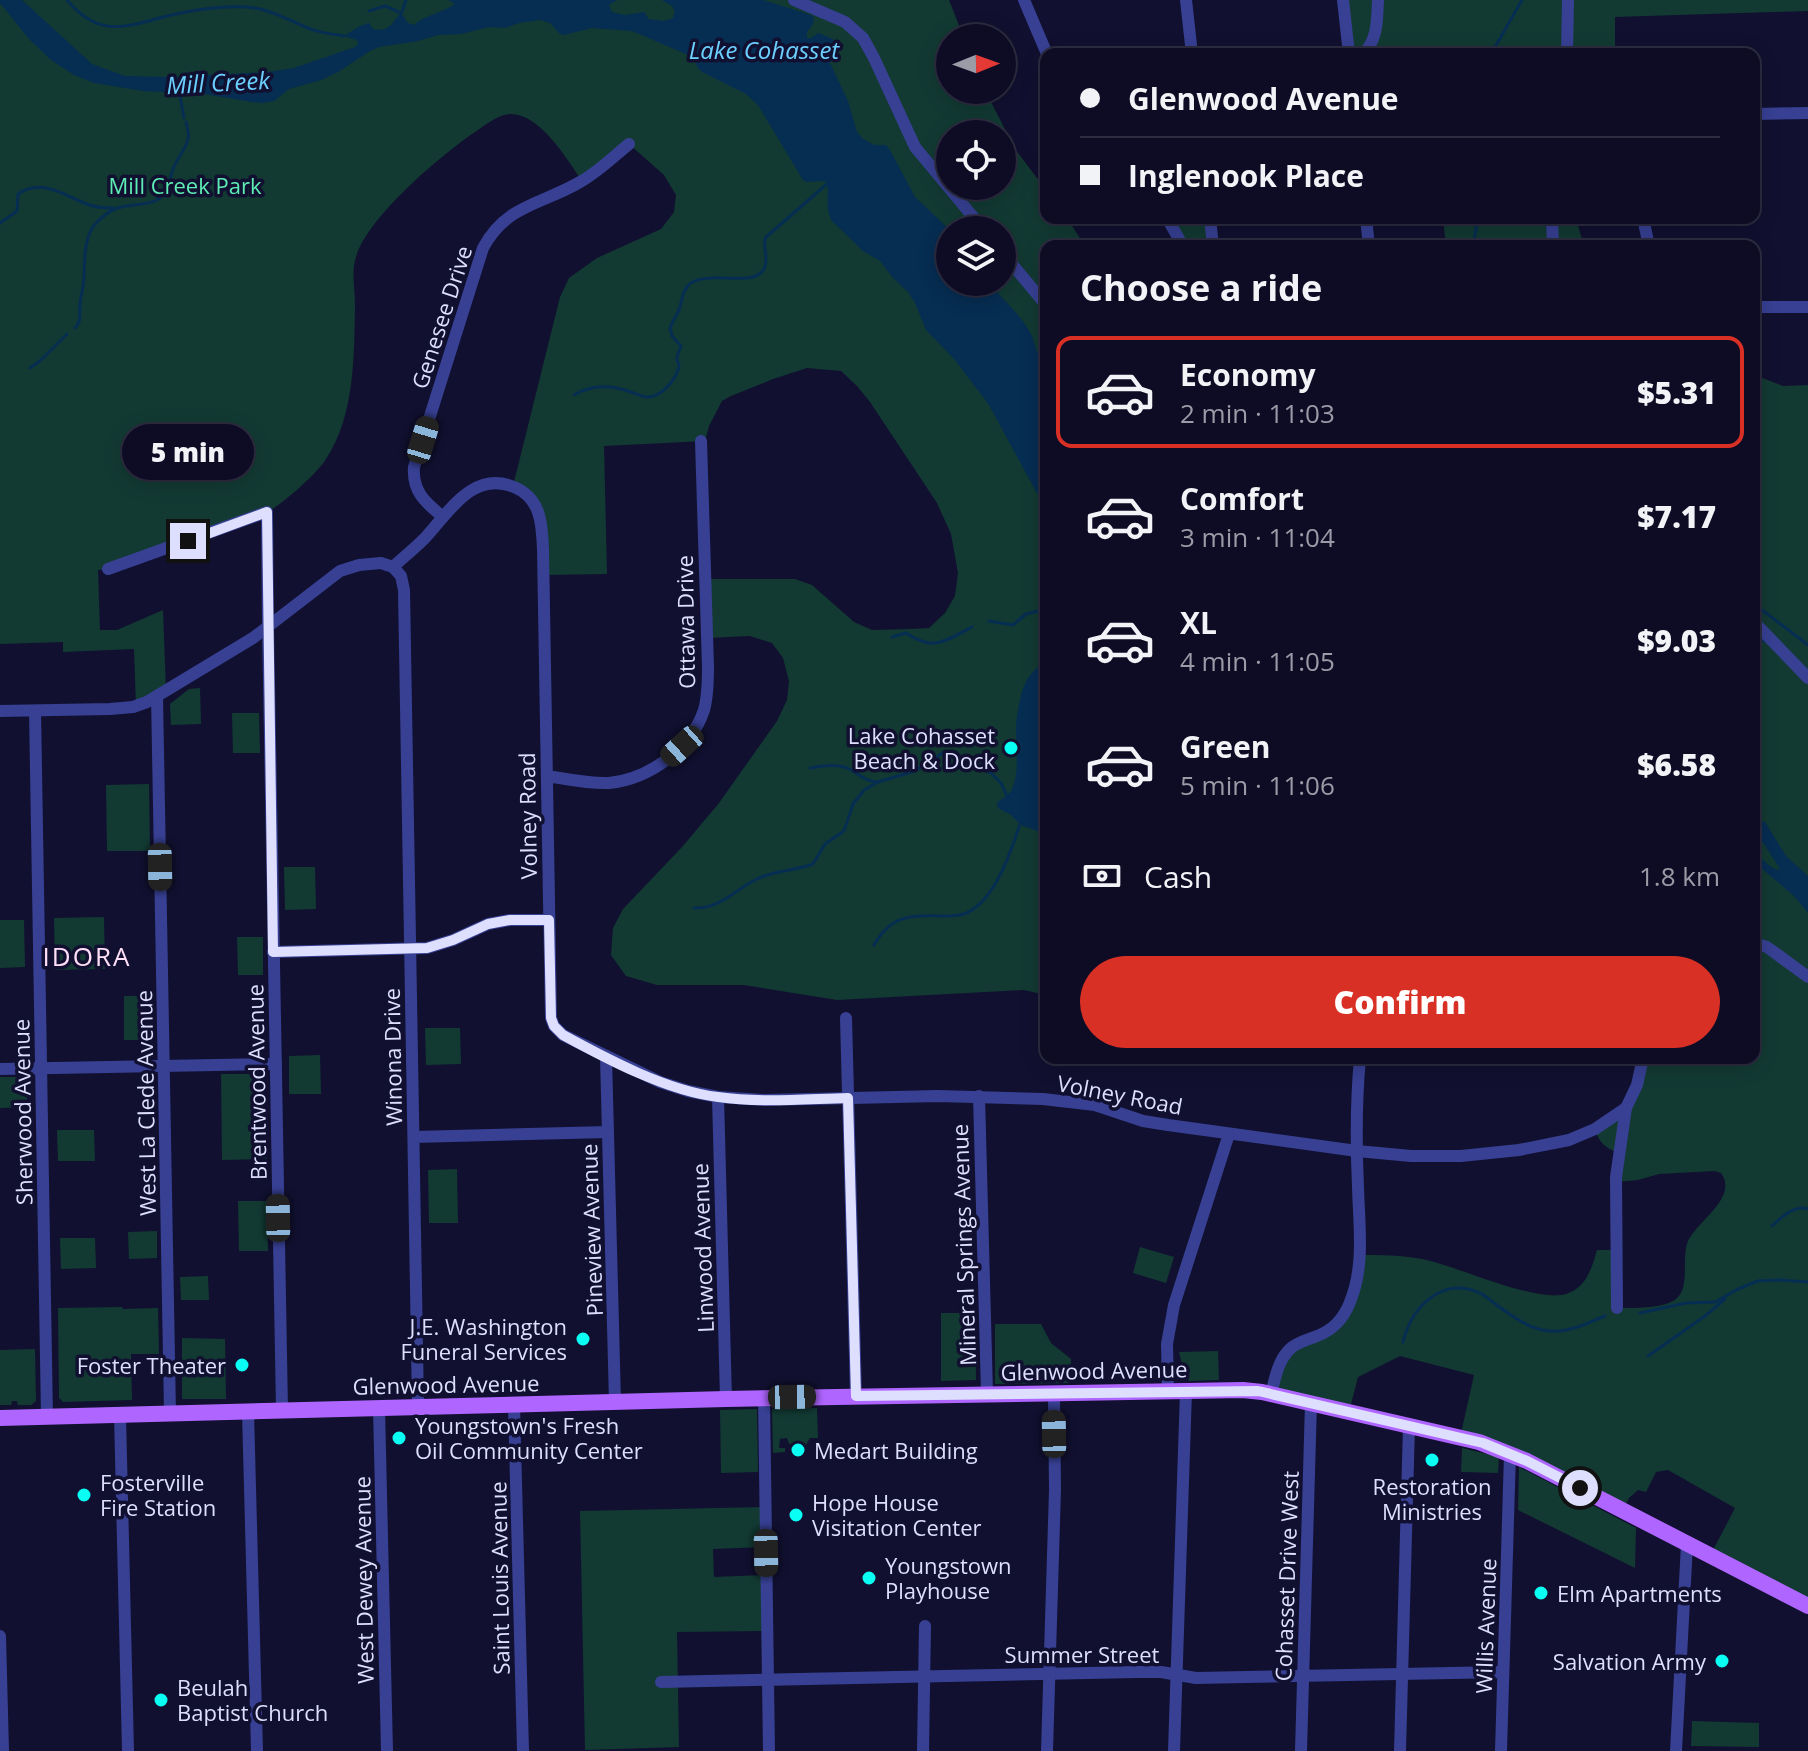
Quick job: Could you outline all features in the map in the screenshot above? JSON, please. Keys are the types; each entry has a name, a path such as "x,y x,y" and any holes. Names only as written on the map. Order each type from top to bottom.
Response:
{"main road":[{"name":"Glenwood Avenue","path":"0,1418 764,1398 1243,1390 1483,1443 1527,1461 1808,1606"}],"street":[{"path":"1024,0 1044,48"},
{"path":"1186,0 1191,48"},
{"path":"1343,0 1348,48"},
{"path":"1369,48 1374,37 1378,0"},
{"path":"1567,48 1568,0"},
{"path":"798,2 851,25 863,38 915,147 972,216"},
{"path":"1760,114 1808,113"},
{"name":"Genesee Drive","path":"443,517 418,493 414,467 483,248 498,226 511,215 582,181 629,144"},
{"path":"1016,269 1040,298"},
{"path":"1760,307 1808,307"},
{"name":"Ottawa Drive","path":"547,776 606,783 644,774 682,746 704,710 708,690 701,441"},
{"name":"Volney Road","path":"393,567 422,541 463,495 478,486 495,483 513,486 537,507 541,515 543,549 551,1009 554,1026 563,1035 660,1082 718,1097 765,1100 979,1096 1080,1102 1145,1121 1357,1151 1431,1157 1528,1148 1569,1140 1612,1119 1626,1108"},
{"name":"Brentwood Avenue","path":"108,569 267,512 282,1410"},
{"path":"0,711 110,709 147,702 268,627 340,571 381,563 393,567"},
{"name":"Winona Drive","path":"393,567 401,576 404,590 418,1406"},
{"path":"1760,628 1808,678"},
{"name":"West La Clede Avenue","path":"157,696 170,1413"},
{"name":"Sherwood Avenue","path":"35,711 47,1417"},
{"path":"273,952 436,946 496,922 549,920"},
{"path":"1760,945 1781,956 1808,977"},
{"path":"846,1018 856,1396"},
{"name":"Pineview Avenue","path":"606,1057 615,1402"},
{"path":"0,1069 276,1064"},
{"path":"1271,1394 1279,1366 1287,1352 1330,1329 1350,1304 1359,1255 1357,1100 1360,1064"},
{"path":"1617,1308 1616,1177 1626,1108 1637,1085 1642,1064"},
{"name":"Mineral Springs Avenue","path":"979,1096 987,1393"},
{"name":"Linwood Avenue","path":"718,1097 726,1399"},
{"path":"414,1137 608,1132"},
{"path":"1168,1391 1167,1344 1174,1305 1229,1134"},
{"path":"1174,1751 1186,1391"},
{"path":"1047,1751 1055,1490 1054,1394"},
{"path":"764,1398 769,1751"},
{"name":"Cohasset Drive West","path":"1301,1751 1311,1403"},
{"name":"Saint Louis Avenue","path":"514,1405 523,1751"},
{"name":"West Dewey Avenue","path":"379,1408 387,1751"},
{"path":"248,1412 257,1751"},
{"path":"120,1415 128,1751"},
{"path":"1400,1751 1409,1426"},
{"name":"Willis Avenue","path":"1501,1751 1510,1454"},
{"path":"1676,1751 1687,1544"},
{"path":"923,1751 925,1626"},
{"path":"0,1636 3,1751"},
{"name":"Summer Street","path":"661,1682 1161,1672 1196,1678 1503,1672"}],"green space":[{"name":"Mill Creek Park","path":"0,0 949,0 958,24 936,24 936,104 992,104 1000,120 936,120 936,200 1016,200 1016,150 1040,182 1040,224 1071,224 1081,240 1040,240 1040,994 1024,990 837,1000 744,985 657,985 626,976 611,955 613,928 623,909 719,803 777,721 787,700 789,681 783,658 772,643 750,636 707,638 705,579 795,579 812,585 854,622 872,630 929,628 945,613 955,596 958,573 951,534 937,503 870,402 841,371 807,368 722,401 705,441 604,446 607,574 544,575 541,515 513,486 560,297 569,278 597,258 661,229 674,212 676,195 664,175 629,144 582,181 551,138 531,121 509,114 494,119 442,157 389,207 363,241 356,257 351,384 343,423 326,459 291,495 262,515 98,570 100,630 117,630 163,610 166,691 136,706 134,649 63,652 63,642 0,644"},
{"path":"1343,0 1808,0 1808,11 1615,17 1615,48 1348,48"},
{"path":"1170,224 1211,224 1212,240 1180,240"},
{"path":"1444,224 1578,224 1582,240 1445,240"},
{"path":"1760,377 1783,386 1808,385 1808,1602 1710,1556 1735,1508 1668,1470 1656,1472 1646,1492 1638,1490 1623,1510 1460,1438 1474,1375 1400,1356 1358,1377 1349,1412 1271,1394 1283,1358 1338,1322 1359,1255 1422,1259 1516,1289 1552,1295 1566,1294 1579,1287 1590,1270 1597,1250 1617,1250 1617,1308 1648,1307 1677,1298 1684,1286 1686,1246 1694,1231 1716,1208 1725,1191 1725,1182 1721,1173 1714,1171 1659,1174 1616,1182 1620,1153 1604,1145 1595,1129 1626,1108 1641,1064 1760,1064"},
{"path":"200,688 201,724 171,725 170,704 189,689"},
{"path":"232,713 259,713 260,753 233,753"},
{"path":"149,784 150,851 107,851 106,785"},
{"path":"284,867 315,867 316,909 285,910"},
{"path":"104,917 105,969 55,970 54,918"},
{"path":"0,920 24,920 25,967 0,968"},
{"path":"237,937 263,937 263,975 238,975"},
{"path":"124,996 153,996 153,1040 124,1040"},
{"path":"425,1028 460,1028 461,1064 426,1065"},
{"path":"320,1055 321,1094 289,1094 289,1056"},
{"path":"221,1074 265,1074 267,1159 222,1160"},
{"path":"0,1077 27,1077 27,1107 0,1108"},
{"path":"57,1130 94,1130 95,1161 58,1161"},
{"path":"457,1169 458,1223 429,1223 428,1170"},
{"path":"238,1201 267,1201 268,1251 239,1251"},
{"path":"157,1231 157,1258 129,1259 128,1232"},
{"path":"60,1238 95,1238 96,1268 61,1269"},
{"path":"1140,1247 1174,1257 1166,1283 1133,1273"},
{"path":"208,1276 209,1300 181,1300 180,1277"},
{"path":"58,1308 158,1308 159,1354 131,1354 132,1400 63,1402 59,1398"},
{"path":"941,1313 975,1313 976,1380 941,1381"},
{"path":"995,1324 1041,1324 1051,1343 1071,1359 1071,1383 995,1384"},
{"path":"182,1338 225,1339 226,1399 182,1399"},
{"path":"35,1349 36,1401 31,1405 18,1405 17,1401 12,1401 11,1405 0,1405 0,1350"},
{"path":"1218,1351 1219,1380 1189,1381 1179,1352"},
{"path":"817,1408 818,1438 810,1438 806,1445 789,1444 787,1438 780,1439 779,1448 785,1448 785,1452 773,1453 772,1409"},
{"path":"757,1409 758,1472 721,1473 720,1410"},
{"path":"1462,1448 1499,1457 1498,1473 1461,1472"},
{"path":"1519,1467 1636,1528 1635,1568 1518,1510"},
{"path":"766,1507 766,1547 713,1549 714,1577 767,1575 767,1631 677,1632 679,1747 585,1750 580,1511"},
{"path":"1692,1721 1759,1723 1759,1747 1691,1746"}],"water":[{"name":"Lake Cohasset","path":"0,0 22,0 92,64 125,76 167,77 294,68 355,47 357,40 344,36 363,25 369,23 373,29 383,29 390,26 401,12 408,23 414,25 454,5 448,0 617,0 609,5 612,12 625,15 644,12 649,19 664,21 673,18 675,11 662,0 763,0 811,15 813,24 807,38 818,33 833,39 835,49 830,63 848,101 857,132 874,145 886,145 915,197 936,217 936,296 1001,296 1033,338 1040,357 1040,499 989,405 955,360 926,330 908,292 880,261 863,251 832,221 825,181 803,180 758,105 746,94 702,72 693,57 632,31 592,28 564,35 550,23 540,20 379,47 338,72 289,89 274,101 263,103 94,83 51,60 29,39"},
{"path":"1040,664 1040,832 1021,825 998,808 997,803 1009,793 1014,783 1020,697 1030,675"},
{"path":"1760,820 1765,822 1786,856 1808,876 1808,913 1794,896 1760,867 1760,857 1771,867 1780,869 1760,840"}],"waterway":[{"path":"67,0 78,12 100,25 123,26 197,10 244,7 269,11 317,31 344,36"},
{"path":"402,12 406,0"},
{"path":"1494,48 1522,0"},
{"path":"369,11 385,6 399,12"},
{"name":"Mill Creek","path":"179,91 184,118"},
{"path":"75,328 79,320 88,236 101,218 114,209 148,203 163,195 187,143 186,122"},
{"path":"574,395 587,389 607,387 651,397 666,388 678,370 677,357 681,346 672,336 670,328 688,286 699,279 759,275 765,265 765,238 828,183"},
{"path":"0,223 17,211 18,194 37,187 93,206 113,208"},
{"path":"1474,240 1477,224"},
{"path":"30,368 67,334"},
{"path":"1760,609 1808,645"},
{"path":"989,621 1013,625 1026,614 1040,610"},
{"path":"892,637 906,633 932,643 954,637 972,627"},
{"path":"1760,640 1765,641"},
{"path":"694,908 720,902 764,876 813,864 825,844 844,831 853,804 864,790 878,782 915,771 944,752 957,754 968,763 991,773 1001,783 1007,796"},
{"path":"810,768 840,766 878,782"},
{"path":"874,945 887,928 902,919 962,915 981,903 1002,871 1020,824"},
{"path":"1772,1226 1794,1210 1808,1209"},
{"path":"1640,1313 1686,1303 1715,1302 1758,1281 1808,1282"},
{"path":"1403,1342 1407,1329 1422,1306 1431,1297 1454,1288 1482,1294 1514,1317 1548,1331 1574,1328 1605,1316"},
{"path":"1648,1356 1725,1299"}],"place":[{"name":"Lake Cohasset Beach & Dock","path":"1011,748"},
{"name":"J.E. Washington Funeral Services","path":"583,1339"},
{"name":"Foster Theater","path":"242,1365"},
{"name":"Youngstown's Fresh Oil Community Center","path":"399,1438"},
{"name":"Medart Building","path":"798,1450"},
{"name":"Restoration Ministries","path":"1432,1460"},
{"name":"Fosterville Fire Station","path":"84,1495"},
{"name":"Hope House Visitation Center","path":"796,1515"},
{"name":"Youngstown Playhouse","path":"869,1578"},
{"name":"Elm Apartments","path":"1541,1593"},
{"name":"Salvation Army","path":"1722,1661"},
{"name":"Beulah Baptist Church","path":"161,1700"}],"district":[{"name":"IDORA","path":"87,956"}],"route":[{"path":"188,541 267,512 273,952 427,948 496,922 549,920 551,1018 563,1035 660,1082 701,1094 765,1100 848,1098 856,1396 1258,1391 1483,1443 1580,1488"}]}
